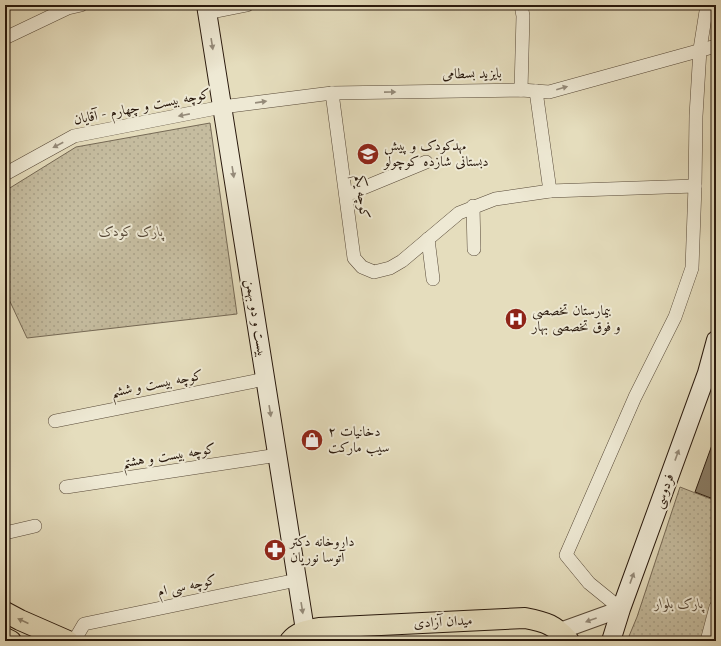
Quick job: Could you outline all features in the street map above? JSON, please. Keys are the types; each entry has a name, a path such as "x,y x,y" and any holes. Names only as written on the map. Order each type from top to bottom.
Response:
{"main road":[{"name":"بیست و دو بهمن","path":"207,9 297,580 298,636"},
{"name":"فردوسی","path":"610,641 704,380 716,340"},
{"path":"5,612 68,641"},
{"name":"میدان آزادی","path":"298,636 319,628 525,618 544,622 565,636"},
{"path":"5,638 11,641"}],"street":[{"path":"207,9 247,5"},
{"path":"521,5 523,16 521,90"},
{"path":"565,636 621,609 589,583 566,555 635,397 675,317 692,268 696,116 700,49 707,5"},
{"path":"5,38 72,6"},
{"name":"بایزید بسطامی","path":"222,108 332,93 521,90 549,92 700,49 716,46"},
{"path":"536,91 550,191"},
{"name":"کوچه یکم","path":"332,93 354,258 362,267 374,272 390,268 428,239"},
{"name":"کوچه بیست و چهارم - آقایان","path":"5,174 74,136 222,108"},
{"path":"346,195 426,162"},
{"path":"433,279 428,239 458,213 473,206 495,199 550,191 695,186"},
{"path":"473,206 474,249"},
{"name":"کوچه بیست و ششم","path":"55,421 265,379"},
{"name":"کوچه بیست و هشتم","path":"66,487 278,455"},
{"path":"5,533 35,526"},
{"name":"کوچه سی ام","path":"74,641 84,624 297,580"},
{"path":"707,641 716,607"}],"green space":[{"name":"پارک کودک","path":"210,123 237,314 27,338 6,293 5,191 76,147"},
{"name":"پارک بلوار","path":"680,487 716,501 716,641 627,641 637,617"},
{"path":"522,640 526,641 319,641"}],"building":[{"path":"716,434 716,500 695,492"}],"place":[{"name":"مهدکودک و پیش دبستانی شازده کوچولو","path":"368,154"},
{"name":"بیمارستان تخصصی و فوق تخصصی بهار","path":"516,319"},
{"name":"دخانیات ۲ سیب مارکت","path":"312,440"},
{"name":"داروخانه دکتر آتوسا نوریان","path":"275,550"}]}
